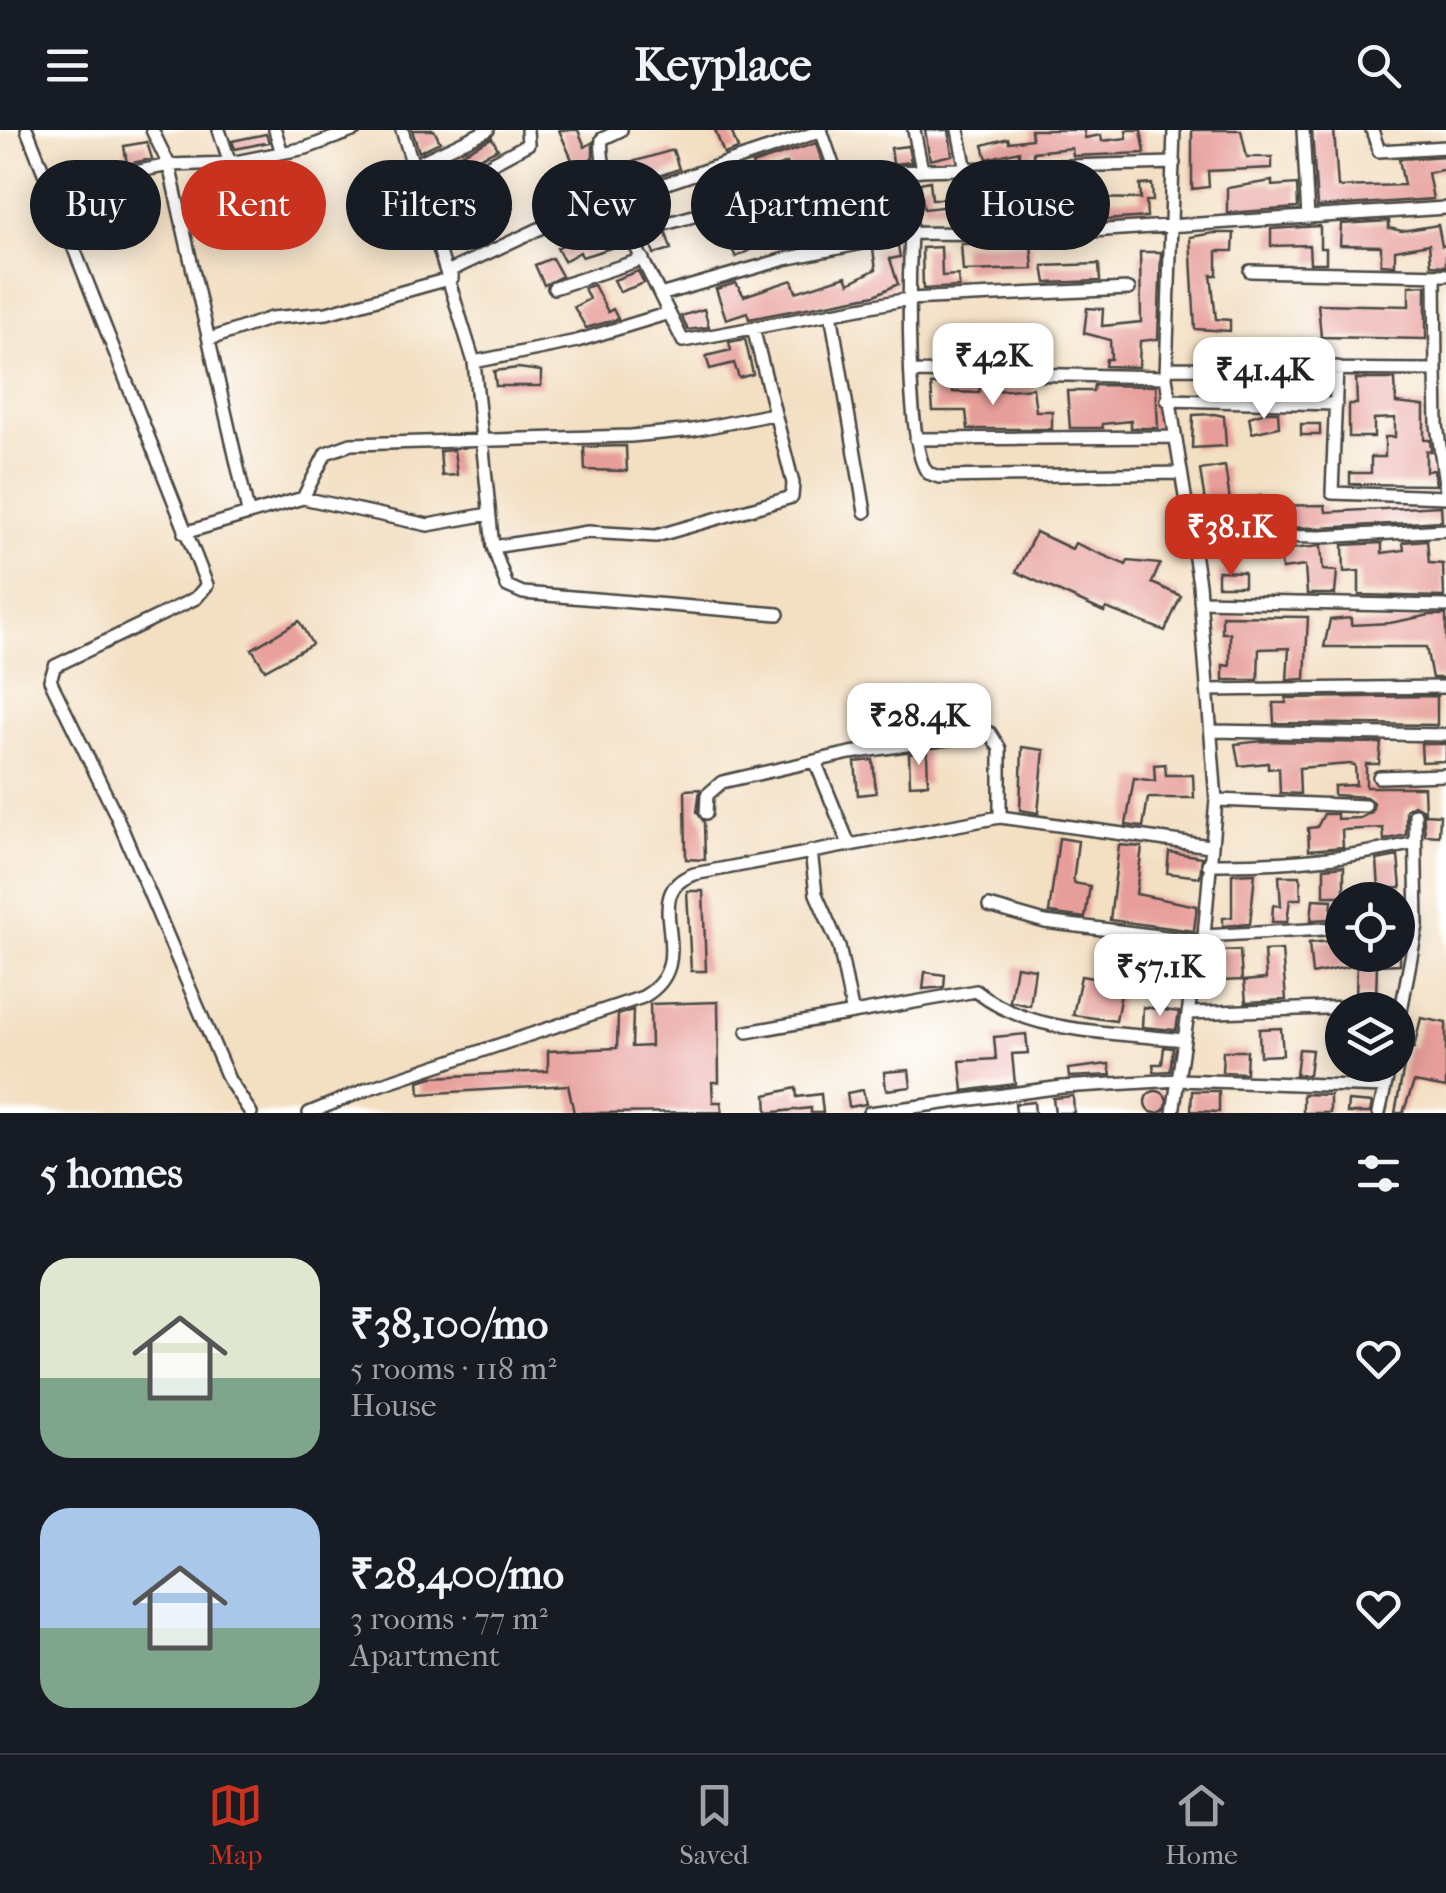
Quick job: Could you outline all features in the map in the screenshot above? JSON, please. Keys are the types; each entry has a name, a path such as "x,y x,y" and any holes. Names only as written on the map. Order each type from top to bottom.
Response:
{"street":[{"path":"26,130 40,160"},
{"path":"152,130 169,166 248,512"},
{"path":"219,130 229,160"},
{"path":"274,130 280,150"},
{"path":"242,160 306,148 356,130"},
{"path":"402,130 412,160"},
{"path":"425,160 488,130"},
{"path":"498,160 528,144 527,130"},
{"path":"605,160 601,144 605,136 621,130"},
{"path":"671,182 821,130 831,160"},
{"path":"914,130 915,160"},
{"path":"958,130 964,160"},
{"path":"1173,1113 1202,939 1216,800 1200,600 1167,400 1174,130"},
{"path":"1302,130 1308,218"},
{"path":"1372,130 1380,151 1446,147"},
{"path":"1110,165 1174,163"},
{"path":"161,168 181,165"},
{"path":"925,233 1045,234 1446,208"},
{"path":"210,338 271,318 327,313 450,274 532,233"},
{"path":"76,250 184,532 206,579 203,594 56,666 50,680 116,815 229,1080 252,1113"},
{"path":"443,250 474,362 494,546 502,580 513,591 778,614"},
{"path":"640,250 684,340 908,299 1129,289"},
{"path":"660,295 832,250"},
{"path":"911,250 908,299 916,439 922,467 939,477 1181,473"},
{"path":"554,288 644,259"},
{"path":"1250,270 1440,275 1436,370 1446,494 1332,493 1338,367"},
{"path":"474,362 577,340 670,312"},
{"path":"831,313 866,512"},
{"path":"494,546 588,532 656,536 788,501 794,493 793,484 753,328"},
{"path":"913,372 1166,373 1338,367 1436,370"},
{"path":"1167,400 1336,404"},
{"path":"303,498 319,462 334,448 377,441 631,436 693,430 773,414"},
{"path":"916,439 1175,437"},
{"path":"184,532 303,498 428,525 490,514"},
{"path":"1190,535 1321,537 1446,530"},
{"path":"1200,600 1446,606"},
{"path":"1207,690 1446,687"},
{"path":"1210,731 1446,735"},
{"path":"706,813 707,795 715,785 815,761 990,733 999,741 1000,817"},
{"path":"815,761 849,844"},
{"path":"1379,778 1446,775"},
{"path":"1216,800 1365,806"},
{"path":"1404,992 1417,924 1415,814"},
{"path":"309,1113 370,1088 642,998 668,978 668,897 672,886 694,874 1000,817 1210,846"},
{"path":"1208,864 1278,866 1351,858 1416,843"},
{"path":"812,851 816,894 839,946 852,1010"},
{"path":"989,906 1045,922 1202,939 1325,929"},
{"path":"747,1032 852,1010 976,991 998,1009 1052,1024 1183,1040"},
{"path":"1191,1012 1325,1007"},
{"path":"869,1113 952,1107 1062,1087 1178,1080 1385,1086"},
{"path":"1379,1113 1386,1082"}],"building":[{"path":"412,130 434,130 440,142 419,152"},
{"path":"559,130 578,130 585,147 593,142 593,157 572,160"},
{"path":"715,130 731,130 738,149 724,154"},
{"path":"925,130 949,130 952,155 930,160"},
{"path":"1031,130 1084,130 1085,138 1101,135 1102,141 1127,138 1126,130 1141,130 1145,153 1073,156 1072,148 1033,152 1033,158 1019,158 1019,151 987,159 983,145 1008,138 1009,142 1032,139"},
{"path":"1192,130 1241,130 1247,157 1272,157 1272,168 1208,171 1209,187 1192,189"},
{"path":"1312,130 1334,130 1338,187 1404,185 1399,159 1446,156 1446,169 1428,173 1433,199 1317,207"},
{"path":"266,134 269,142 235,149 232,141"},
{"path":"492,138 498,149 475,160 449,160"},
{"path":"147,142 152,159 126,160 124,146"},
{"path":"816,143 821,160 764,160"},
{"path":"908,146 911,160 892,160 891,148"},
{"path":"673,150 679,169 671,172 671,160 639,160"},
{"path":"930,181 932,199 945,199 945,207 925,209 925,182"},
{"path":"1272,181 1272,186 1297,184 1298,208 1227,213 1227,188"},
{"path":"1152,184 1153,201 1146,201 1147,217 1110,220 1110,198 1141,199 1140,185"},
{"path":"1389,221 1389,228 1402,231 1438,225 1442,246 1446,245 1446,266 1431,265 1429,244 1395,250 1395,265 1381,264 1381,246 1340,245 1341,224"},
{"path":"1320,226 1320,248 1326,248 1326,263 1310,263 1309,245 1271,246 1271,229"},
{"path":"1234,233 1233,251 1217,251 1217,275 1211,275 1216,319 1230,320 1230,331 1195,329 1190,237"},
{"path":"941,247 942,276 958,275 959,287 923,289 925,248"},
{"path":"558,250 605,250 582,257 580,252 564,261"},
{"path":"873,250 899,250 900,257 890,259 898,284 875,295 749,319 747,312 726,319 716,289 736,283 744,296 792,280 796,292 846,276 849,283 876,269"},
{"path":"961,250 1032,250 1033,269 963,271"},
{"path":"1140,252 1161,252 1158,339 1140,341 1139,367 1105,366 1106,359 1111,359 1110,340 1084,333 1087,308 1103,309 1102,326 1141,322"},
{"path":"552,258 562,276 544,285 535,265"},
{"path":"1099,264 1100,281 1046,283 1043,266"},
{"path":"638,271 644,283 620,292 614,280"},
{"path":"594,285 608,312 613,309 618,319 586,328 574,307 589,299 584,288"},
{"path":"1426,285 1426,339 1321,337 1318,304 1409,306 1409,286"},
{"path":"704,309 709,327 688,330 681,316"},
{"path":"745,339 753,374 739,378 734,363 710,369 706,356 731,350 729,342"},
{"path":"968,339 970,364 954,363 952,341"},
{"path":"1009,344 1023,344 1024,365 1010,365"},
{"path":"494,371 541,371 541,386 496,386"},
{"path":"1356,379 1395,379 1396,403 1424,406 1424,440 1430,440 1431,451 1426,451 1426,471 1434,470 1436,485 1350,484 1350,473 1371,473 1371,457 1385,457 1385,437 1395,437 1395,418 1374,419 1374,437 1349,437 1349,404 1357,404"},
{"path":"952,383 953,392 979,393 980,386 996,386 996,391 1033,388 1036,411 1052,411 1052,429 968,429 966,411 933,411 931,385"},
{"path":"1094,385 1156,386 1158,428 1131,428 1131,421 1102,424 1103,428 1070,428 1067,391 1093,391"},
{"path":"1278,412 1279,427 1252,433 1249,417"},
{"path":"1193,415 1224,416 1226,446 1192,448"},
{"path":"1301,424 1320,424 1320,435 1301,435"},
{"path":"626,446 627,471 585,470 584,447"},
{"path":"454,450 457,475 442,476 440,451"},
{"path":"1225,466 1230,501 1261,496 1262,506 1325,505 1326,512 1441,506 1442,521 1321,528 1209,526 1200,470"},
{"path":"1036,532 1072,549 1075,543 1126,565 1128,561 1160,564 1152,583 1181,596 1165,631 1106,608 1104,612 1016,572"},
{"path":"1427,540 1429,563 1443,564 1444,597 1359,595 1359,571 1344,572 1343,545 1382,543 1382,553 1404,550 1403,542"},
{"path":"1321,546 1323,570 1337,571 1335,594 1307,594 1305,566 1282,569 1279,550"},
{"path":"1218,571 1244,572 1244,586 1218,586"},
{"path":"1446,615 1446,678 1432,678 1426,647 1324,647 1330,620 1351,618 1351,625"},
{"path":"1222,616 1308,617 1305,679 1287,680 1289,648 1259,649 1258,680 1223,680 1223,665 1230,666 1230,633 1222,633"},
{"path":"299,621 312,644 265,670 252,649"},
{"path":"1437,696 1437,725 1274,723 1273,703 1286,703 1286,698"},
{"path":"913,710 918,734 905,736 901,716"},
{"path":"1381,743 1379,764 1366,764 1366,787 1424,787 1425,814 1440,815 1439,836 1425,835 1423,810 1414,805 1406,810 1406,835 1384,840 1383,828 1342,830 1343,847 1309,850 1308,828 1317,827 1324,814 1337,814 1337,819 1360,818 1372,812 1374,803 1366,797 1334,795 1334,786 1356,785 1355,765 1350,764 1299,768 1300,794 1280,793 1279,768 1268,769 1268,763 1239,766 1235,744"},
{"path":"1421,744 1446,744 1446,761 1422,762"},
{"path":"1022,747 1044,750 1038,813 1020,810"},
{"path":"927,751 928,784 910,785 909,754"},
{"path":"873,760 876,793 858,795 855,762"},
{"path":"1165,764 1166,775 1193,775 1194,798 1148,798 1143,827 1126,825 1134,778 1155,781 1154,765"},
{"path":"700,789 697,812 704,822 705,860 686,859 685,790"},
{"path":"1059,838 1078,841 1073,883 1090,886 1085,918 1049,913"},
{"path":"1119,845 1142,847 1136,894 1197,906 1194,931 1110,920"},
{"path":"1169,852 1202,857 1200,877 1167,873"},
{"path":"1398,856 1400,882 1379,882 1377,860"},
{"path":"1344,866 1344,882 1325,882 1325,896 1324,896 1324,868"},
{"path":"1255,873 1250,924 1223,926 1223,918 1232,917 1232,874"},
{"path":"1279,876 1300,876 1301,899 1290,899 1287,922 1272,922 1273,905 1281,906"},
{"path":"687,891 703,891 706,971 691,971"},
{"path":"1313,899 1325,900 1325,919 1311,920"},
{"path":"1325,942 1325,971 1312,974 1309,943"},
{"path":"1150,944 1188,949 1184,977 1145,970"},
{"path":"1240,950 1242,980 1222,981 1220,951"},
{"path":"1282,950 1286,1000 1246,1002 1244,981 1266,979 1264,951"},
{"path":"1016,966 1035,969 1030,1006 1010,1001"},
{"path":"925,972 945,975 944,987 923,989"},
{"path":"1357,972 1377,972 1376,992 1356,992"},
{"path":"1081,976 1123,983 1116,1021 1073,1015"},
{"path":"718,1002 719,1082 712,1082 713,1102 721,1102 722,1112 574,1113 568,1085 420,1094 419,1081 432,1077 548,1071 548,1051 617,1048 618,1015 633,1010 632,1047 651,1046 650,1004"},
{"path":"1143,1007 1179,1012 1176,1030 1142,1027"},
{"path":"1421,1018 1446,1023 1446,1088 1414,1082 1415,1044"},
{"path":"1281,1028 1283,1055 1260,1056 1259,1029"},
{"path":"1026,1034 1028,1053 1012,1054 1015,1084 963,1091 960,1061 996,1059 994,1037"},
{"path":"1164,1047 1173,1048 1170,1071 1154,1072 1153,1064 1162,1064"},
{"path":"1299,1049 1312,1050 1309,1075 1296,1075"},
{"path":"1223,1051 1247,1051 1246,1073 1222,1072"},
{"path":"1109,1064 1111,1075 1069,1077 1068,1069"},
{"path":"909,1070 911,1087 886,1090 884,1072"},
{"path":"1401,1082 1414,1082 1403,1113 1395,1113"},
{"path":"796,1088 797,1097 821,1094 823,1113 811,1113 811,1108 767,1113 766,1095"},
{"path":"863,1090 866,1104 849,1107 847,1093"},
{"path":"1156,1091 1164,1094 1164,1110 1156,1113 1148,1110 1145,1102 1148,1094"},
{"path":"1192,1091 1219,1091 1219,1112 1191,1111"},
{"path":"1303,1094 1330,1095 1330,1113 1303,1113"},
{"path":"1073,1096 1074,1113 1055,1113 1053,1098"},
{"path":"1348,1101 1372,1103 1370,1113 1347,1113"},
{"path":"1034,1102 1035,1113 1016,1113 1015,1104"}]}
